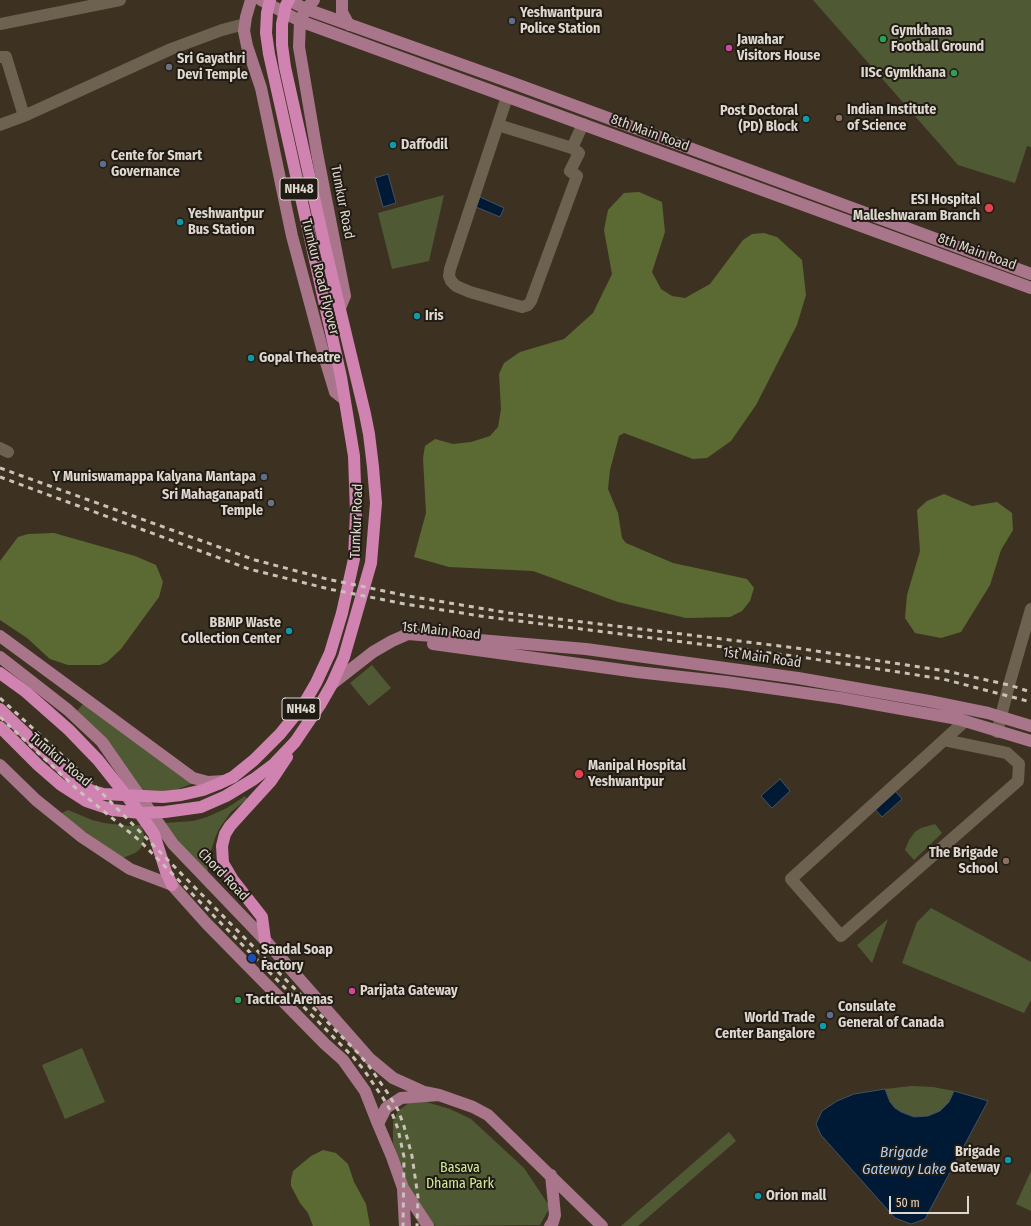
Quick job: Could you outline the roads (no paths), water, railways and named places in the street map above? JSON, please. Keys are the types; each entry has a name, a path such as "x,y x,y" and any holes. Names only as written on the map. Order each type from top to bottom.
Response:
{"highway":[{"name":"NH48","path":"270,0 267,13 266,33 269,54 341,377 344,399"},
{"name":"NH48","path":"288,0 282,24 282,45 285,67 325,248 340,308"},
{"name":"Tumkur Road","path":"0,727 38,765 61,785 86,801 113,810 140,813 165,812 201,806 226,796 254,779 274,764 295,742 320,705 332,684 344,657 371,563 376,504 369,434 340,308"},
{"name":"Tumkur Road","path":"0,709 76,782 90,790 103,794 163,797 203,790 233,777 254,760 280,734 302,708 330,653 342,613 354,558 356,512 354,456 344,399"},
{"path":"0,673 26,692 64,725 98,760 136,808 154,834 166,872 172,885"},
{"path":"265,940 262,917 233,880 223,863 222,846 224,834 271,780 283,764 295,742"}],"main road":[{"path":"245,24 251,0"},
{"name":"8th Main Road","path":"261,0 300,21 507,97 1030,284"},
{"name":"8th Main Road","path":"288,0 310,5 349,25 1031,274"},
{"path":"342,0 342,12 349,25"},
{"name":"Tumkur Road","path":"310,5 300,21 299,47 317,153 345,296 340,308"},
{"name":"Tumkur Road Flyover","path":"245,24 244,31 247,46 261,88 292,236 335,392 344,399"},
{"path":"475,85 480,72"},
{"name":"1st Main Road","path":"392,641 408,634 586,649 798,678 929,701 1002,717 1031,726"},
{"path":"0,636 193,778 208,782 226,780"},
{"path":"332,684 373,652 392,641"},
{"name":"1st Main Road","path":"392,641 428,643 840,698 965,722 1031,741"},
{"name":"Chord Road","path":"0,657 68,710 102,742 173,844 265,940 370,1059 393,1078 424,1092 439,1095 473,1106 488,1115 602,1226"},
{"path":"0,765 36,800 82,837 130,869 172,885 207,924 322,1042 343,1060 365,1091 403,1188 428,1226"},
{"path":"378,1124 386,1108 401,1098 439,1095"},
{"path":"550,1175 555,1215 550,1226"},
{"path":"403,1188 405,1226"}],"street":[{"path":"0,24 84,3 120,0"},
{"path":"0,125 24,116 171,49 222,30 245,24"},
{"path":"0,57 6,56 24,116"},
{"path":"498,125 572,148 579,153 570,171 577,176 531,301 528,305 522,307 470,292 456,286 451,281 449,276 450,269 507,97"},
{"path":"572,148 583,124"},
{"path":"997,732 1002,717 1008,685 1031,609"},
{"path":"944,740 1007,752 1019,764 1018,781 841,936 791,879 944,740 965,722"},
{"path":"1007,752 1010,736"}],"water":[{"path":"388,174 396,203 383,207 375,178"},
{"path":"480,197 504,208 500,217 476,207"},
{"path":"780,779 790,791 772,808 761,796"},
{"path":"894,790 902,799 882,817 874,808"},
{"name":"Brigade Gateway Lake","path":"885,1089 890,1102 895,1108 914,1117 928,1116 940,1111 949,1102 954,1091 988,1101 925,1219 911,1224 895,1218 821,1135 816,1124 822,1111 837,1101 854,1094"}],"railway":[{"path":"0,468 255,560 327,579 408,596 509,613 796,648 946,671 1009,685 1031,692"},
{"path":"0,477 249,569 329,589 405,604 487,617 794,656 943,679 1031,702"},
{"path":"0,698 90,781 358,1053 369,1066 398,1110 404,1126 412,1156 418,1197 417,1226"},
{"path":"0,717 79,791 139,840 353,1057 364,1070 392,1113 398,1129 404,1157 403,1226"}],"place":[{"name":"Yeshwantpura Police Station","path":"512,21"},
{"name":"Gymkhana Football Ground","path":"883,39"},
{"name":"Jawahar Visitors House","path":"729,48"},
{"name":"Sri Gayathri Devi Temple","path":"169,67"},
{"name":"IISc Gymkhana","path":"954,73"},
{"name":"Indian Institute of Science","path":"839,118"},
{"name":"Post Doctoral (PD) Block","path":"806,119"},
{"name":"Daffodil","path":"393,145"},
{"name":"Cente for Smart Governance","path":"103,164"},
{"name":"ESI Hospital Malleshwaram Branch","path":"989,208"},
{"name":"Yeshwantpur Bus Station","path":"180,222"},
{"name":"Iris","path":"417,316"},
{"name":"Gopal Theatre","path":"251,358"},
{"name":"Y Muniswamappa Kalyana Mantapa","path":"264,477"},
{"name":"Sri Mahaganapati Temple","path":"271,503"},
{"name":"BBMP Waste Collection Center","path":"289,631"},
{"name":"Manipal Hospital Yeshwantpur","path":"579,774"},
{"name":"The Brigade School","path":"1006,861"},
{"name":"Sandal Soap Factory","path":"252,958"},
{"name":"Parijata Gateway","path":"352,991"},
{"name":"Tactical Arenas","path":"238,1000"},
{"name":"Consulate General of Canada","path":"830,1015"},
{"name":"World Trade Center Bangalore","path":"823,1026"},
{"name":"Brigade Gateway","path":"1008,1160"},
{"name":"Orion mall","path":"758,1196"}],"park label":[{"name":"Basava Dhama Park","path":"460,1176"}]}
